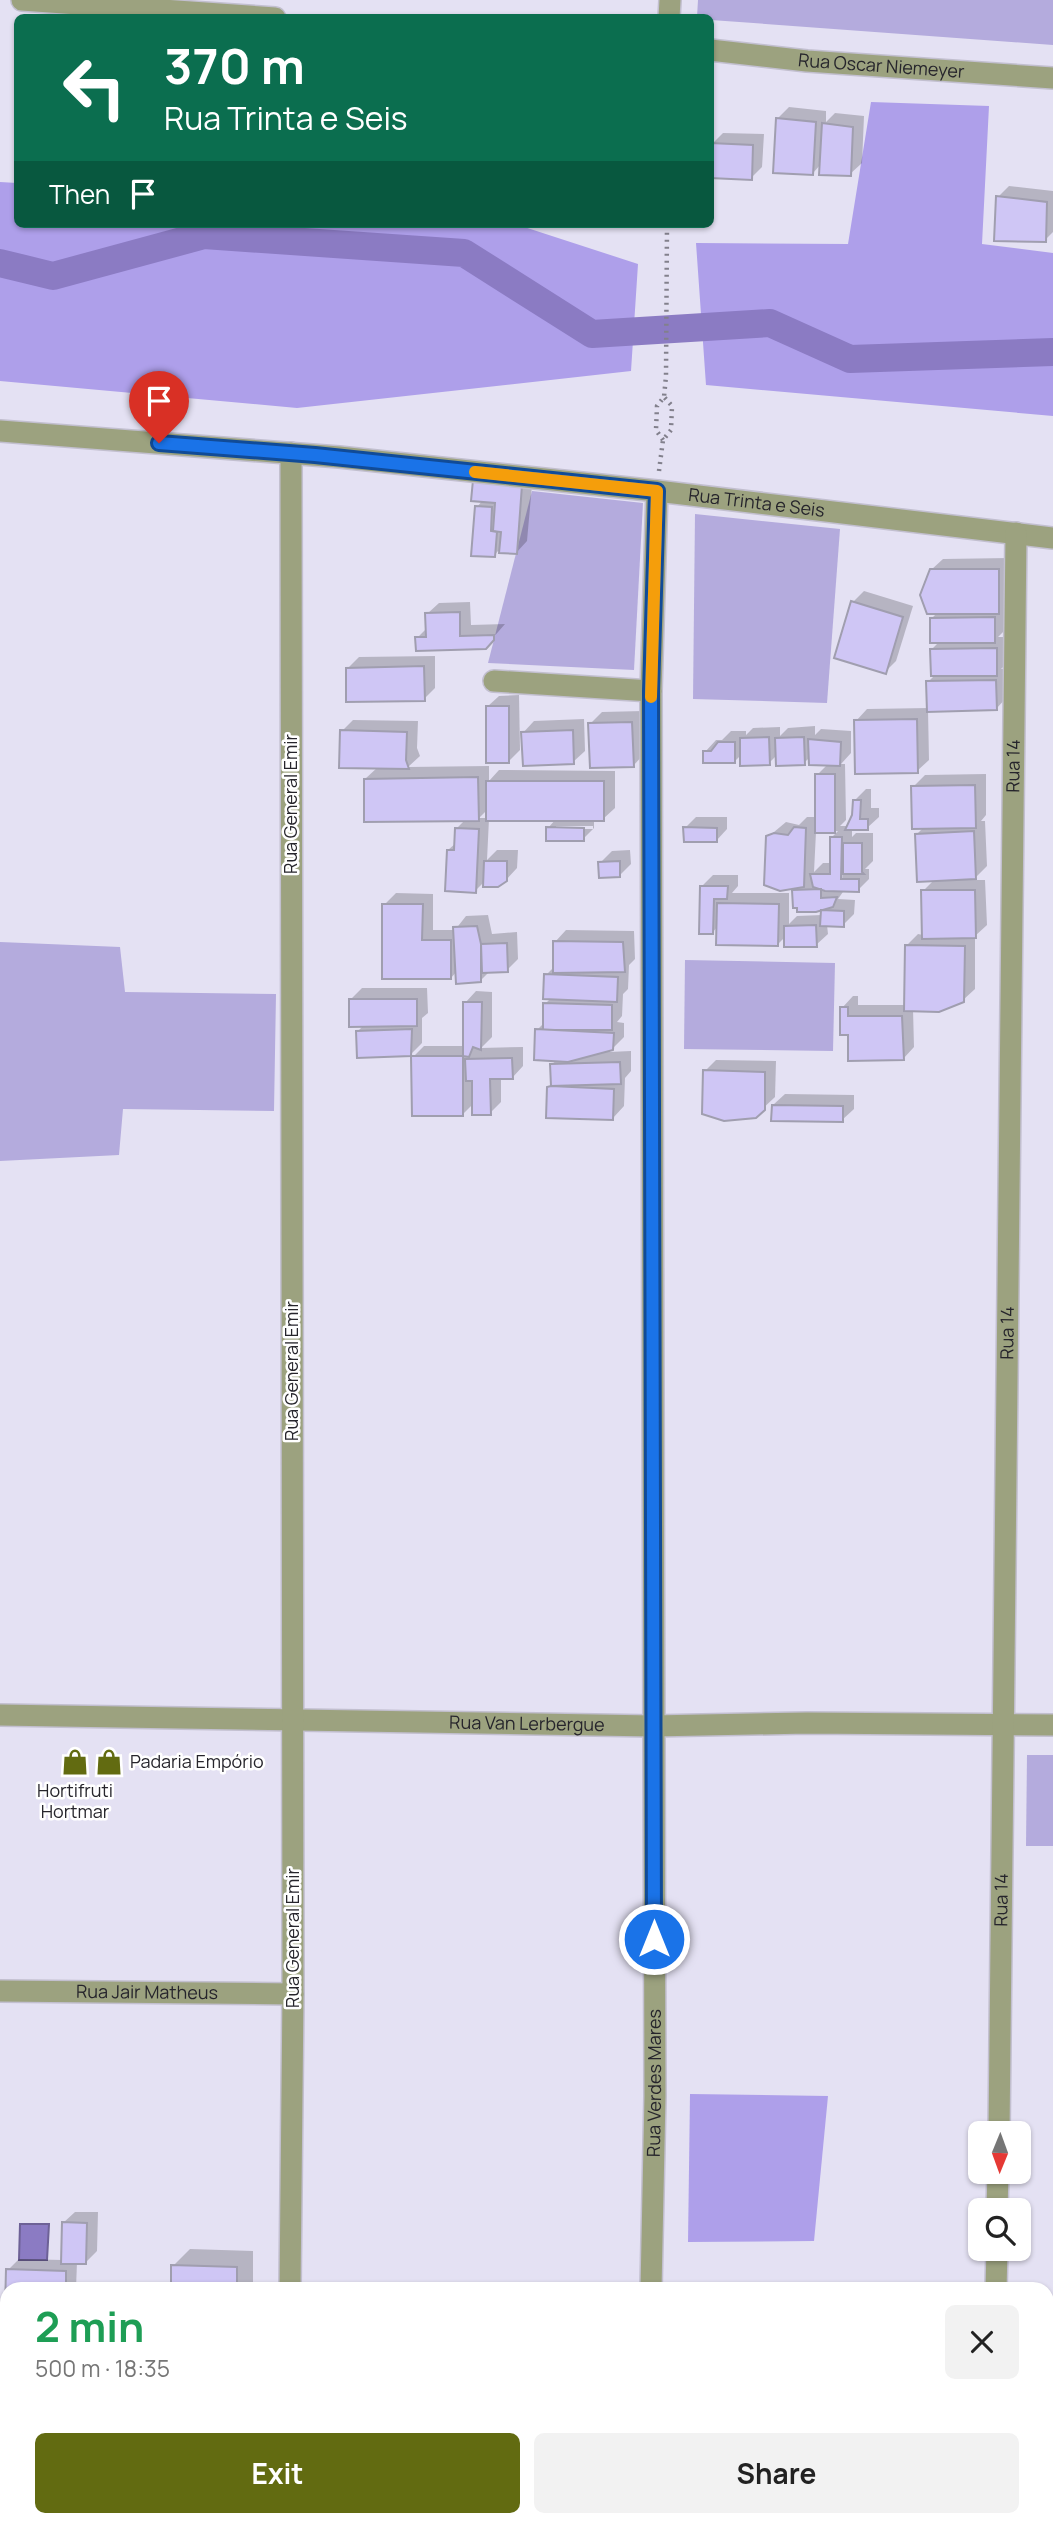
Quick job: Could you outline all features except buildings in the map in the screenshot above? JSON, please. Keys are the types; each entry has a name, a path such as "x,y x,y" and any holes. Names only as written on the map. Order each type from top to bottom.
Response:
{"street":[{"path":"22,0 219,14"},
{"name":"Rua Oscar Niemeyer","path":"714,50 807,61 1053,78"},
{"name":"Rua Trinta e Seis","path":"0,431 291,453 657,491 1053,538"},
{"name":"Rua General Emir","path":"290,2282 293,1994 291,453"},
{"name":"Rua Verdes Mares","path":"651,2282 655,2096 651,691 657,491"},
{"name":"Rua 14","path":"999,2121 1016,533"},
{"path":"494,681 651,691"},
{"name":"Rua Van Lerbergue","path":"0,1715 653,1726 807,1723 1053,1725"},
{"name":"Rua Jair Matheus","path":"0,1991 293,1994"},
{"path":"996,2282 997,2261"}],"path":[{"path":"664,397 672,406 671,430 663,440 656,430 657,406 664,397 666,376 667,228"}],"shaded area":[{"path":"698,0 1053,0 1053,45 714,20 714,14 697,14"},
{"path":"871,102 989,106 982,244 1053,253 1053,416 706,385 696,243 848,244"},
{"path":"0,182 14,183 14,228 527,228 638,264 631,371 297,408 0,381"},
{"path":"532,491 643,503 634,670 488,663"},
{"path":"695,514 840,529 827,703 693,699"},
{"path":"0,942 120,947 125,992 276,994 274,1111 123,1109 119,1155 0,1161"},
{"path":"685,960 835,963 833,1051 684,1049"},
{"path":"1027,1755 1053,1755 1053,1846 1026,1846"},
{"path":"690,2094 828,2096 814,2241 688,2242"},
{"path":"20,2224 49,2224 47,2260 19,2260"}],"waterway":[{"path":"0,263 53,276 204,235 464,253 592,334 770,323 850,359 1053,352"}],"slow traffic":[{"path":"475,472 657,491 651,697"}],"place":[{"name":"Hortifruti Hortmar","path":"75,1762"},
{"name":"Padaria Empório","path":"109,1762"}],"route":[{"path":"159,443 315,455 657,491 651,691 654,1939"}]}
